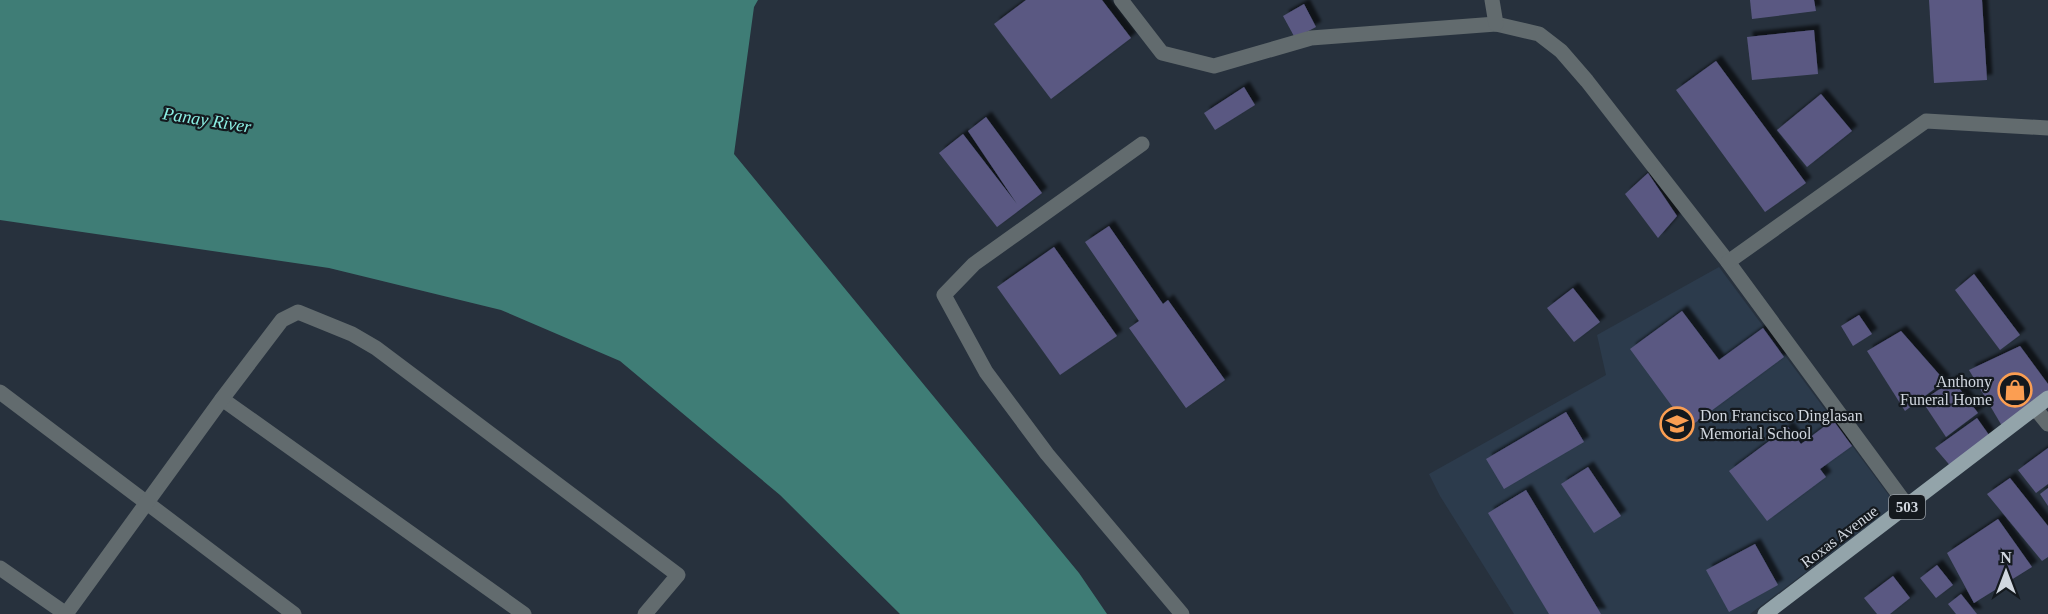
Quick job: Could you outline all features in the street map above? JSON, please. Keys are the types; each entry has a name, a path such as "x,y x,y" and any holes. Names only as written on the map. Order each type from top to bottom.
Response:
{"main road":[{"name":"Roxas Avenue","path":"1765,614 2048,398"}],"street":[{"path":"1121,0 1162,53 1214,66 1311,38 1496,24 1539,34 1561,51 1728,262 1908,507"},
{"path":"1492,0 1496,24"},
{"path":"1728,262 1926,121 2048,128"},
{"path":"1142,144 974,264 944,295 986,372 1047,454 1182,614"},
{"path":"0,568 66,614 222,399 289,315 298,312 376,348 678,574 645,614"},
{"path":"0,392 294,614"},
{"path":"222,399 524,614"},
{"path":"2035,408 2048,424"}],"shaded area":[{"name":"Don Francisco Dinglasan Memorial School","path":"1719,267 1896,505 1750,614 1514,614 1440,496 1429,474 1606,375 1597,335"}],"water":[{"name":"Panay River","path":"0,0 758,0 754,7 734,154 1079,573 1107,614 900,614 780,495 620,361 501,310 329,268 0,220"}],"building":[{"path":"1026,0 1102,0 1131,38 1051,99 994,24"},
{"path":"1750,0 1814,0 1816,11 1752,19"},
{"path":"1929,0 1982,0 1987,80 1934,83"},
{"path":"1304,4 1316,27 1295,38 1283,16"},
{"path":"1814,30 1818,74 1752,80 1747,37"},
{"path":"1716,61 1806,183 1765,212 1676,90"},
{"path":"1244,87 1255,105 1215,130 1204,113"},
{"path":"1821,94 1852,131 1807,167 1777,130"},
{"path":"986,117 1042,193 997,227 939,153 963,134 1017,204 968,131"},
{"path":"1648,173 1677,216 1658,238 1625,194"},
{"path":"1109,226 1163,304 1168,300 1225,380 1186,408 1129,328 1139,321 1085,242"},
{"path":"1054,247 1117,336 1060,375 997,287"},
{"path":"1974,274 2020,335 2000,350 1955,290"},
{"path":"1573,288 1600,322 1574,342 1547,308"},
{"path":"1682,311 1719,360 1763,328 1784,357 1688,428 1630,349"},
{"path":"1859,315 1872,334 1853,346 1841,326"},
{"path":"1901,331 1945,381 1905,411 1867,351"},
{"name":"Anthony Funeral Home","path":"2020,346 2048,384 2048,397 2002,426 1969,370"},
{"path":"1953,380 1978,413 1946,437 1922,401"},
{"path":"1566,412 1584,442 1504,489 1486,459"},
{"path":"1977,418 1989,435 1953,469 1935,448"},
{"path":"1833,420 1852,446 1820,469 1826,477 1767,521 1729,471 1788,427 1801,444"},
{"path":"2048,448 2048,484 2036,493 2018,470"},
{"path":"1588,467 1621,516 1594,533 1561,484"},
{"path":"2010,478 2048,526 2048,557 2042,561 1987,494"},
{"path":"2048,488 2048,506 2040,494"},
{"path":"1526,490 1601,614 1549,614 1488,513"},
{"path":"1998,519 2032,567 1974,603 1947,553"},
{"path":"1755,544 1778,585 1729,612 1706,570"},
{"path":"1937,565 1953,585 1936,598 1920,578"},
{"path":"1893,576 1910,598 1890,614 1877,614 1864,598"},
{"path":"1961,594 1977,614 1956,614 1948,604"}],"place":[{"name":"Anthony Funeral Home","path":"2015,390"},
{"name":"Don Francisco Dinglasan Memorial School","path":"1677,424"}]}
